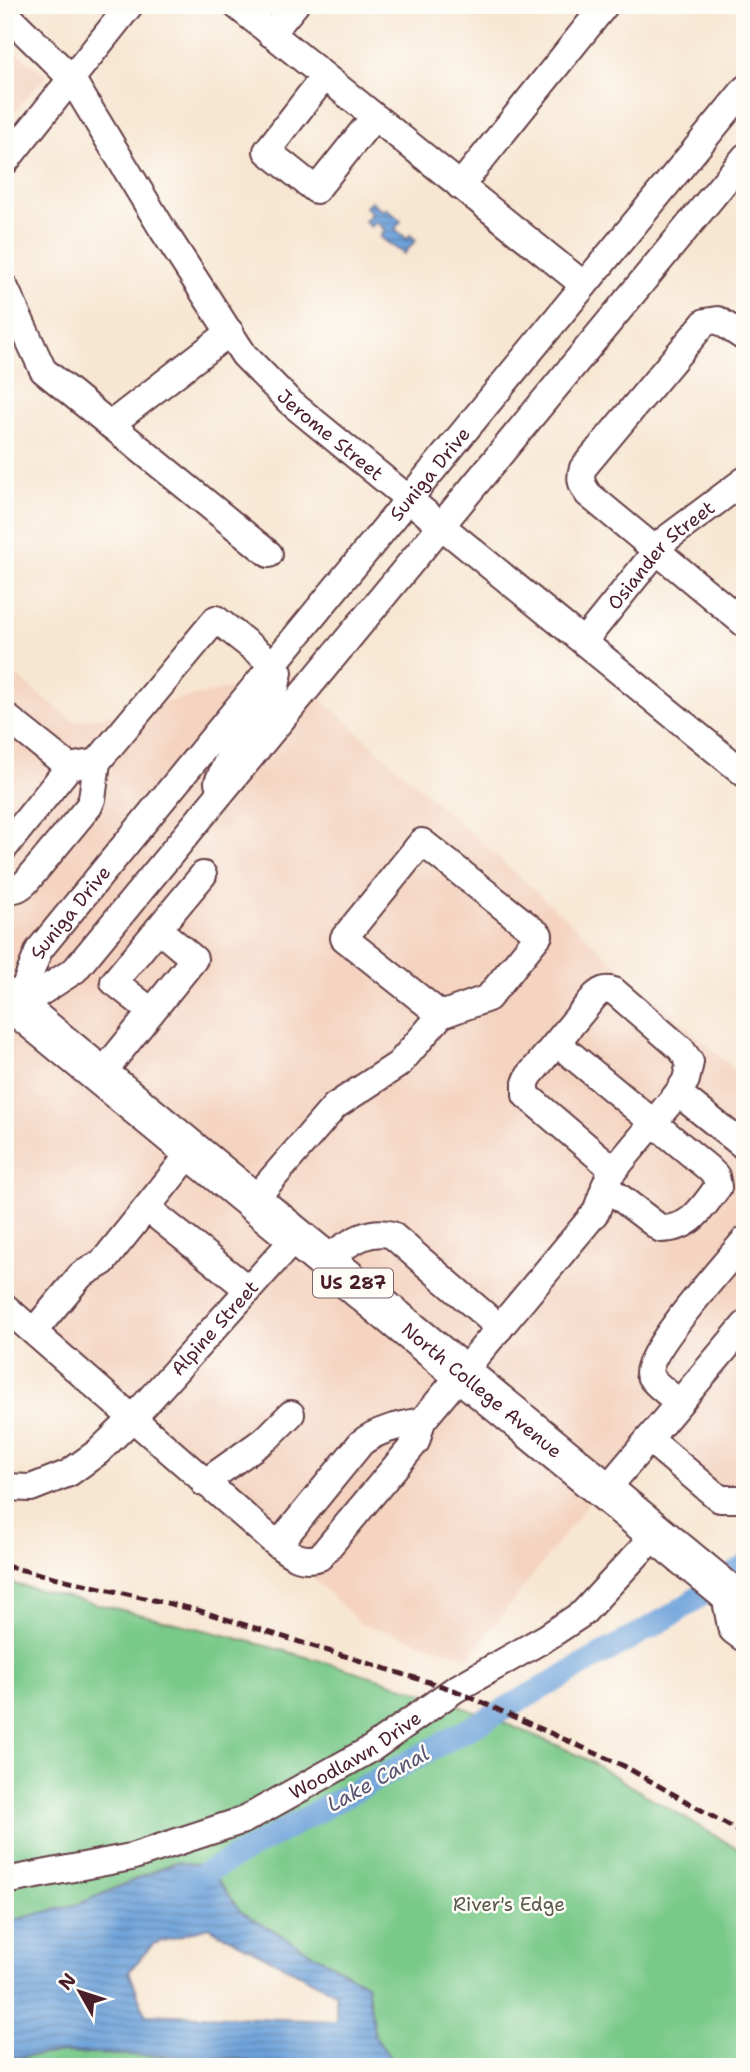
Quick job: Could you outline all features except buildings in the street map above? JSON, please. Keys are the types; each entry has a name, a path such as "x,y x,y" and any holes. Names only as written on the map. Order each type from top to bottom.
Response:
{"highway":[{"name":"North College Avenue","path":"9,1009 100,1076 700,1570 738,1595 737,1626 745,1632"}],"street":[{"path":"5,162 130,5"},
{"path":"236,5 584,285"},
{"path":"271,34 295,5"},
{"path":"460,186 605,5"},
{"name":"Jerome Street","path":"5,13 71,78 163,230 244,355 290,402 745,774"},
{"path":"324,77 267,150 316,190 374,117"},
{"name":"Suniga Drive","path":"9,1009 39,950 745,89"},
{"name":"Suniga Drive","path":"9,1009 75,970 745,158"},
{"path":"5,288 43,370 269,554"},
{"path":"745,338 718,320 705,322 583,468 580,476 588,494 745,624"},
{"path":"110,425 230,332"},
{"name":"Osiander Street","path":"584,641 665,540 745,480"},
{"path":"5,887 11,890 26,883 89,806 97,762 216,619 273,664 279,672 276,686 242,732 200,819"},
{"path":"5,716 69,767"},
{"path":"5,847 69,767 97,762"},
{"path":"253,1201 335,1105 399,1064 441,1015 488,998 539,934 422,842 344,938 441,1015"},
{"path":"151,1011 114,982 203,875"},
{"path":"100,1076 194,959 158,929"},
{"path":"5,1307 278,1545 303,1560 320,1558 416,1442 422,1421 596,1212 610,1178 652,1124 678,1093 686,1080 690,1062 681,1048 614,991 601,991 529,1076 526,1095 610,1178 661,1230 677,1229 696,1216 718,1187 716,1176 652,1124 557,1043"},
{"path":"678,1093 745,1147"},
{"path":"34,1331 81,1275 103,1262 192,1151"},
{"path":"147,1208 248,1290"},
{"name":"Alpine Street","path":"5,1487 31,1488 69,1473 98,1452 132,1419 248,1290 310,1248 371,1233 392,1235 500,1328"},
{"path":"679,1403 651,1379 649,1371 657,1352 677,1324 745,1240"},
{"path":"605,1491 745,1325"},
{"path":"204,1483 267,1438 290,1414"},
{"path":"278,1545 361,1443 368,1437 422,1421"},
{"path":"649,1439 720,1499 745,1499"},
{"name":"Woodlawn Drive","path":"5,1881 131,1857 244,1820 371,1749 454,1690 547,1637 583,1613 657,1533"}],"shaded area":[{"path":"5,44 47,75 5,122"},
{"path":"5,667 74,722 294,675 745,1079 745,1518 726,1516 633,1445 470,1657 361,1624 142,1413 5,1301"}],"green space":[{"name":"River's Edge","path":"5,1582 295,1654 437,1698 507,1724 583,1758 745,1853 745,2067 397,2067 375,2037 367,1985 241,1912 208,1866 175,1862 79,1904 5,1922"},
{"path":"64,2053 237,2058 262,2067 5,2067 5,2058"}],"water":[{"path":"371,201 383,211 386,208 401,221 395,229 407,239 410,235 416,240 404,254 380,237 385,230 376,222 371,227 365,221 372,213 365,207"},
{"path":"176,1862 208,1866 241,1912 367,1985 375,2037 397,2067 262,2067 237,2058 64,2053 5,2058 5,1922 79,1904","holes":["208,1927 336,1993 336,2021 145,2014 129,1971 153,1944"]}],"waterway":[{"name":"Lake Canal","path":"183,1885 672,1615 745,1566"}],"railway":[{"path":"5,1566 197,1610 454,1690 624,1766 745,1835"}]}
